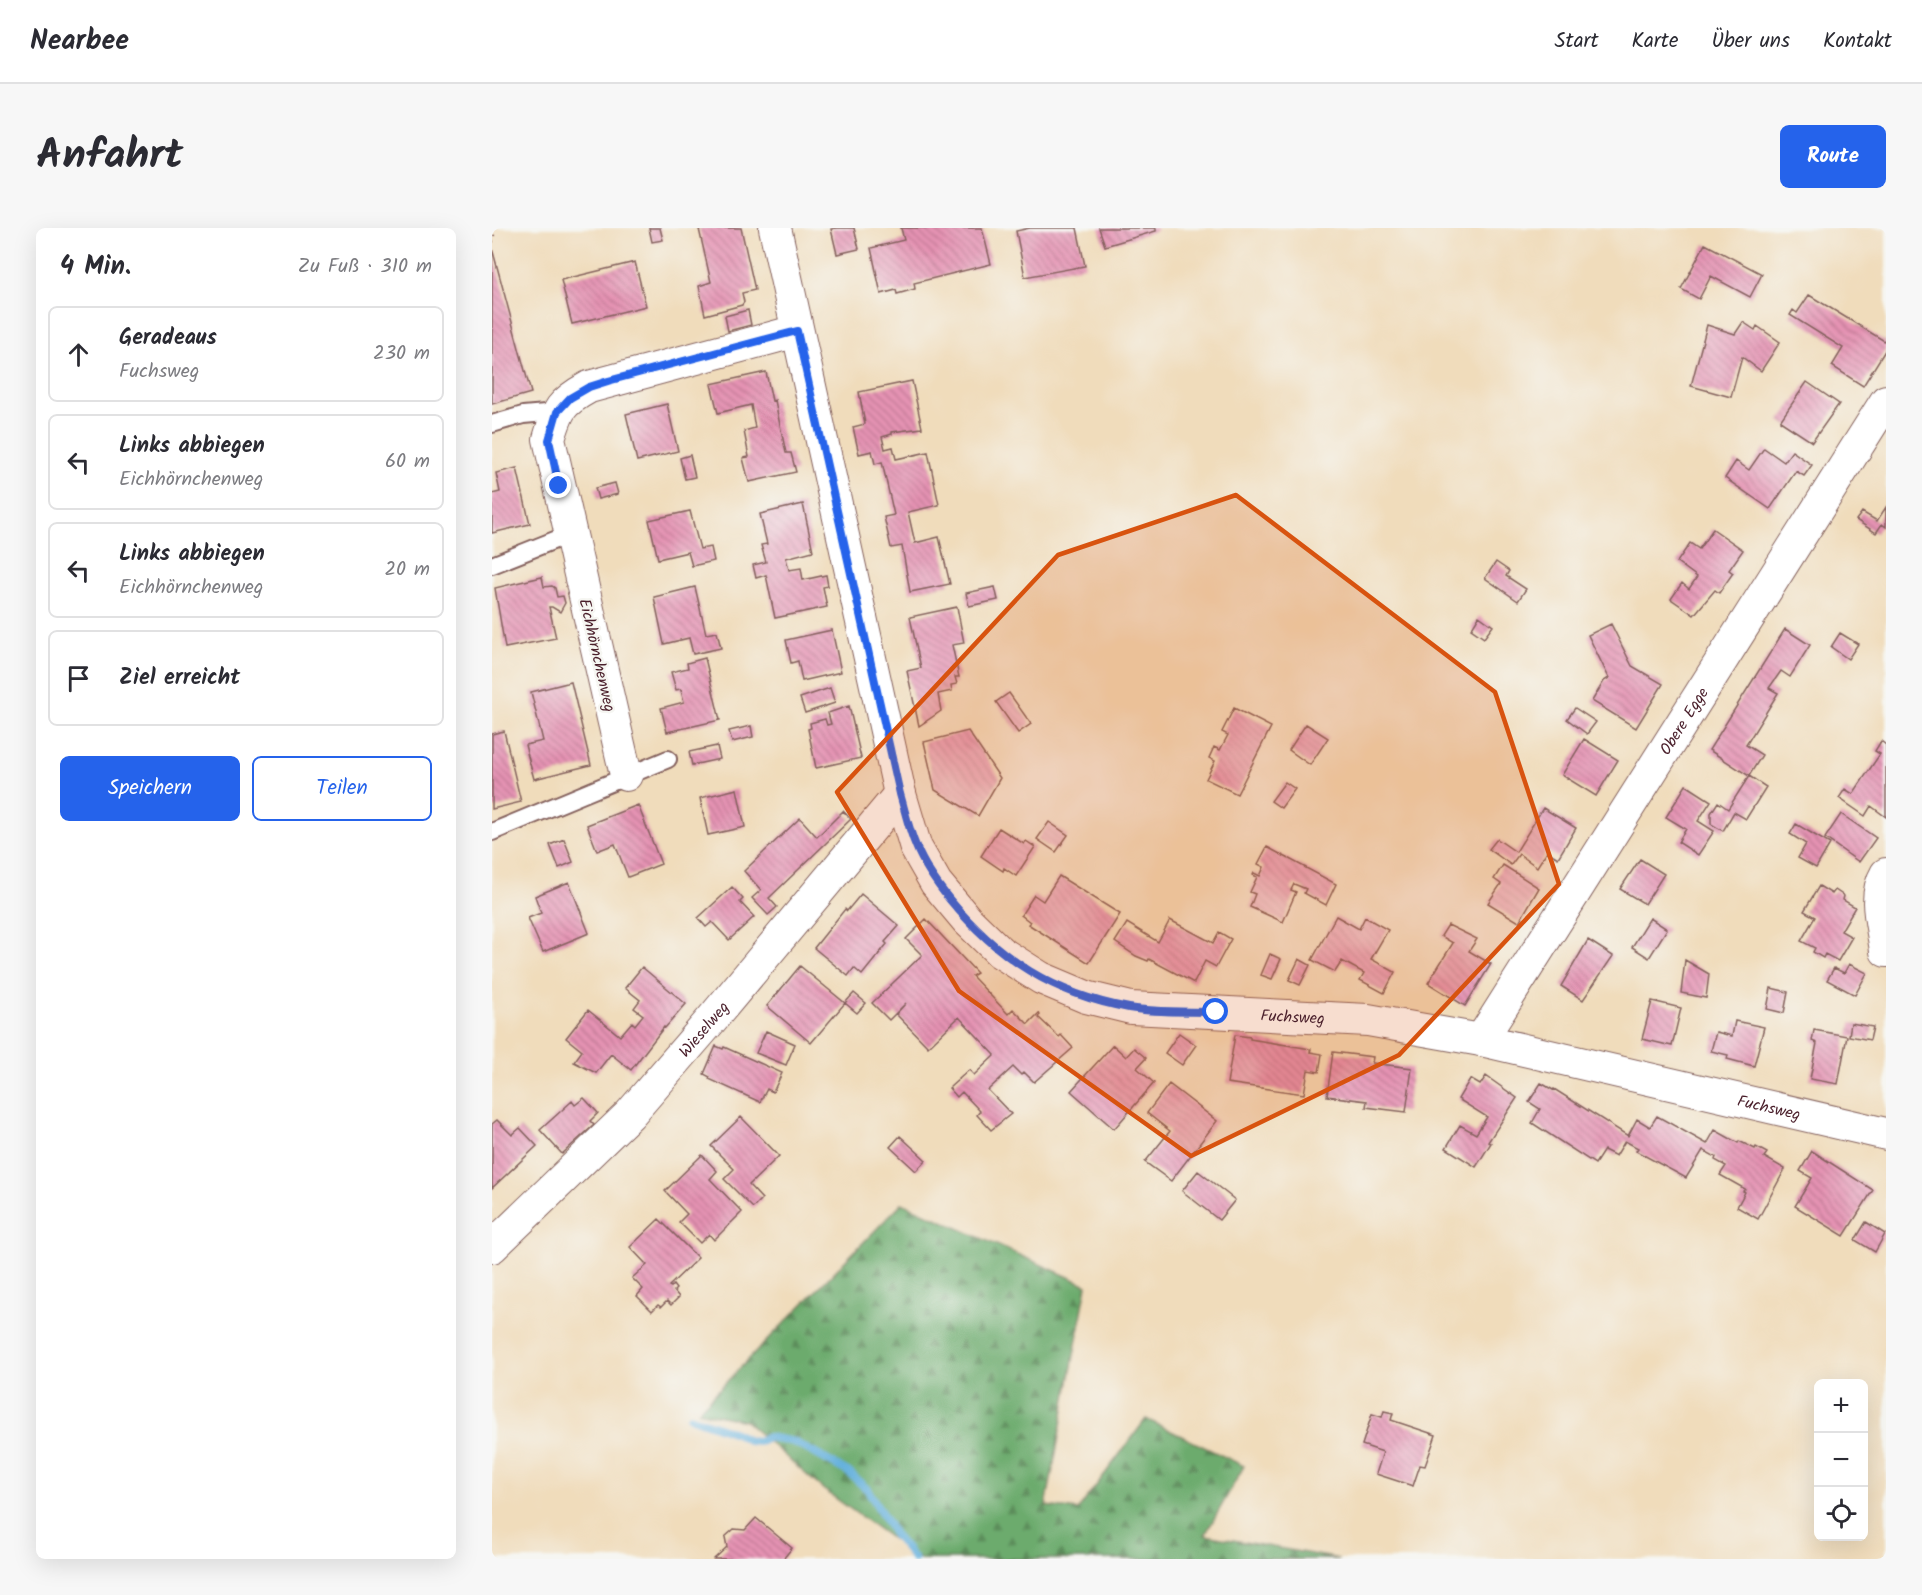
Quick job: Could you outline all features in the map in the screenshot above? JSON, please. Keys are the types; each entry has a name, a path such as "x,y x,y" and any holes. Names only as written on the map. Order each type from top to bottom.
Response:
{"street":[{"name":"Fuchsweg","path":"775,228 900,794 916,848 936,883 967,920 1000,952 1041,978 1086,998 1131,1008 1368,1020 1481,1040 1885,1126"},
{"path":"557,412 570,398 589,387 797,331"},
{"name":"Obere Egge","path":"1481,1040 1750,613 1877,433 1886,401"},
{"name":"Eichhörnchenweg","path":"557,412 549,440 626,776"},
{"name":"Wieselweg","path":"492,1247 630,1114 900,794"},
{"path":"1886,874 1878,897 1886,951"}],"lane":[{"path":"492,424 523,415 557,412"},
{"path":"492,565 570,534"},
{"path":"492,832 668,759"}],"path":[{"path":"492,241 494,240 493,235"}],"highlighted area":[{"path":"1236,495 1495,692 1559,884 1399,1055 1191,1156 959,991 837,792 1058,555"}],"green space":[{"path":"902,1203 1087,1285 1046,1506 1078,1510 1146,1419 1244,1466 1205,1535 1339,1559 920,1559 824,1490 745,1421 698,1411"}],"building":[{"path":"649,228 660,228 663,240 652,242"},
{"path":"741,228 755,290 742,293 744,302 742,305 705,315 699,286 711,282 699,229"},
{"path":"854,228 859,249 837,254 831,229"},
{"path":"901,228 982,228 991,264 914,283 915,289 897,294 896,290 881,294 871,248 904,240"},
{"path":"1030,228 1077,228 1085,266 1025,277 1016,231"},
{"path":"1099,228 1156,228 1156,231 1105,246"},
{"path":"1705,244 1762,274 1750,297 1711,276 1699,299 1681,289"},
{"path":"492,248 531,393 492,404"},
{"path":"635,262 646,306 572,324 561,280"},
{"path":"1809,295 1886,342 1886,349 1863,386 1832,366 1843,348 1790,315 1793,310 1797,313"},
{"path":"748,310 751,325 728,331 725,316"},
{"path":"1743,322 1755,330 1757,326 1780,342 1761,371 1742,357 1731,397 1691,386 1707,325 1735,334"},
{"path":"766,372 772,401 775,400 786,453 791,453 796,472 749,482 743,458 749,457 744,431 755,428 751,405 718,413 711,384"},
{"path":"912,381 922,428 892,432 882,437 885,449 893,447 896,459 928,452 939,505 908,512 915,543 939,537 950,584 910,592 902,546 891,548 884,517 894,515 882,462 875,464 872,451 859,454 853,427 865,424 859,392"},
{"path":"1807,382 1839,404 1812,442 1780,421"},
{"path":"667,404 678,451 637,461 626,414"},
{"path":"1764,448 1784,462 1792,451 1812,465 1804,476 1796,471 1770,509 1725,478 1736,461 1749,470"},
{"path":"690,455 695,477 685,479 680,458"},
{"path":"517,468 530,524 492,533 492,494 500,492 496,473"},
{"path":"615,483 618,494 598,499 595,488"},
{"path":"803,504 813,551 786,558 789,570 801,568 803,580 826,575 828,586 823,587 827,607 775,618 766,575 756,578 753,565 766,562 761,545 767,544 760,514"},
{"path":"1886,507 1886,527 1882,524 1876,533 1856,520 1862,512 1877,521"},
{"path":"690,511 700,549 711,547 714,561 692,566 688,552 658,559 649,520"},
{"path":"1713,529 1743,550 1729,570 1733,573 1719,593 1715,590 1694,615 1671,599 1682,583 1689,589 1697,577 1677,562 1690,543 1699,549"},
{"path":"1496,562 1509,571 1506,576 1526,589 1518,601 1485,578"},
{"path":"542,577 544,587 555,588 557,597 563,596 565,603 560,612 549,607 556,638 505,648 495,588"},
{"path":"695,587 706,634 717,632 721,648 693,654 689,638 664,644 654,597"},
{"path":"995,587 998,600 969,606 966,593"},
{"path":"957,607 964,643 952,645 959,677 955,677 957,684 951,685 952,691 938,694 941,711 919,726 907,671 921,668 910,617"},
{"path":"1479,616 1493,626 1484,638 1471,629"},
{"path":"1611,624 1632,666 1663,684 1636,728 1592,701 1604,681 1609,678 1588,635"},
{"path":"1785,629 1810,645 1790,677 1781,671 1769,688 1778,693 1746,745 1762,755 1749,776 1709,750"},
{"path":"832,630 841,672 802,681 798,661 791,663 786,640"},
{"path":"1840,633 1858,644 1848,659 1831,647"},
{"path":"705,658 720,720 667,732 661,708 684,702 681,689 676,690 671,672 688,668 687,663"},
{"path":"571,682 591,765 534,779 525,745 543,741 531,692"},
{"path":"830,688 835,703 805,713 800,698"},
{"path":"1009,693 1031,724 1018,733 996,702"},
{"path":"849,706 861,758 816,768 808,729 811,728 810,723 825,719 827,725 831,724 828,713"},
{"path":"1234,708 1271,727 1237,794 1206,779 1215,761 1209,758 1214,747 1220,750 1228,735 1222,732"},
{"path":"1575,708 1596,722 1587,734 1567,719"},
{"path":"1306,724 1328,738 1310,765 1289,750"},
{"path":"751,726 753,737 732,742 729,731"},
{"path":"504,731 521,802 492,809 492,734"},
{"path":"968,731 1000,778 978,816 935,790 924,742"},
{"path":"1584,739 1618,760 1596,796 1562,775"},
{"path":"1881,741 1886,745 1886,817 1871,806 1865,816 1839,798 1845,789 1853,794 1880,754 1875,751"},
{"path":"717,746 720,759 692,765 689,752"},
{"path":"1749,776 1766,787 1746,819 1734,812 1723,831 1711,824 1711,813 1718,802 1728,809"},
{"path":"1285,782 1295,789 1281,808 1271,801"},
{"path":"1686,785 1711,801 1698,821 1714,831 1698,855 1678,842 1686,829 1666,817"},
{"path":"737,789 745,827 708,835 700,798"},
{"path":"638,805 661,864 628,877 615,844 597,851 587,825"},
{"path":"1543,808 1576,828 1558,858 1547,851 1537,867 1519,854 1511,865 1489,849 1497,839 1516,852"},
{"path":"843,811 851,819 769,898 777,907 768,915 752,898 761,890 744,871 800,818 817,837"},
{"path":"1841,814 1876,838 1859,862 1825,838"},
{"path":"1049,822 1068,835 1056,852 1037,839"},
{"path":"1796,824 1830,844 1816,868 1798,858 1806,844 1790,834"},
{"path":"999,828 1024,844 1026,841 1035,847 1016,876 1004,868 1003,871 981,856"},
{"path":"564,839 573,862 559,868 550,845"},
{"path":"1267,847 1336,884 1326,905 1304,893 1306,889 1294,884 1291,890 1296,892 1283,922 1250,907 1255,894 1250,892 1257,877 1253,875 1254,873 1260,876 1264,867 1258,864"},
{"path":"1640,859 1664,874 1645,904 1620,889"},
{"path":"1503,865 1539,888 1519,922 1488,903 1501,884 1494,879"},
{"path":"1059,876 1120,914 1089,963 1028,924 1030,922 1021,915 1034,895 1043,901"},
{"path":"569,882 589,933 543,952 528,918 541,913 535,896"},
{"path":"1819,886 1832,894 1835,890 1844,896 1843,900 1855,907 1841,931 1852,937 1838,961 1825,954 1823,958 1813,952 1815,948 1801,941 1815,917 1804,911"},
{"path":"732,887 743,899 740,902 754,917 729,940 712,922 706,927 698,918"},
{"path":"861,894 899,926 862,975 854,968 848,976 814,948 845,909 847,911"},
{"path":"1336,916 1359,929 1365,917 1388,930 1371,959 1395,972 1384,993 1360,980 1364,973 1342,961 1335,972 1312,960"},
{"path":"1650,918 1667,929 1649,958 1632,947"},
{"path":"926,919 977,973 972,976 1008,1014 1013,1009 1028,1024 1039,1013 1038,1017 1073,1048 1034,1082 1024,1072 1021,1075 1013,1067 988,1090 1011,1114 991,1130 977,1115 980,1111 962,1092 957,1097 949,1088 969,1070 974,1075 995,1055 959,1017 928,1047 896,1014 906,1003 889,1020 872,1003 922,955 906,939"},
{"path":"1170,920 1213,943 1219,932 1231,939 1216,967 1205,961 1194,983 1149,959 1148,961 1136,956 1115,942 1127,923 1158,942"},
{"path":"1448,925 1477,939 1469,951 1491,964 1465,1006 1428,983 1453,943 1441,936"},
{"path":"1588,940 1613,956 1583,1000 1561,986"},
{"path":"1270,954 1281,959 1272,979 1261,975"},
{"path":"1299,959 1310,965 1300,985 1289,980"},
{"path":"1685,960 1709,974 1706,998 1681,993"},
{"path":"1849,964 1867,973 1855,995 1827,980 1834,968 1844,973"},
{"path":"800,966 845,1003 811,1043 767,1006"},
{"path":"642,967 686,1004 664,1027 631,1070 611,1054 596,1073 574,1062 582,1051 566,1038 588,1010 620,1036 632,1022 635,1025 643,1015 634,1008 640,1000 625,988"},
{"path":"1771,988 1788,992 1784,1013 1767,1009"},
{"path":"854,993 866,1003 857,1013 845,1003"},
{"path":"1652,1001 1681,1008 1672,1046 1642,1039"},
{"path":"1735,1021 1764,1027 1754,1066 1727,1059 1728,1055 1711,1051 1716,1032 1732,1036"},
{"path":"1851,1023 1873,1027 1870,1040 1849,1036"},
{"path":"1814,1030 1847,1036 1838,1084 1810,1079 1817,1043 1812,1041"},
{"path":"766,1031 795,1044 786,1065 756,1053"},
{"path":"1179,1033 1196,1045 1182,1065 1165,1053"},
{"path":"1235,1035 1311,1049 1310,1052 1322,1054 1319,1072 1308,1070 1304,1094 1227,1083"},
{"path":"1113,1045 1126,1057 1134,1048 1146,1058 1137,1068 1154,1083 1114,1129 1071,1091"},
{"path":"716,1046 723,1049 724,1047 782,1073 773,1092 767,1089 760,1102 709,1079 710,1077 704,1074"},
{"path":"1333,1052 1373,1057 1372,1063 1412,1068 1406,1112 1366,1107 1367,1101 1327,1096"},
{"path":"1486,1076 1517,1098 1488,1142 1491,1143 1476,1167 1446,1148 1460,1125 1476,1134 1487,1117 1458,1099 1470,1079 1480,1085"},
{"path":"1541,1083 1628,1136 1637,1119 1650,1127 1657,1116 1707,1144 1715,1130 1738,1143 1739,1141 1767,1153 1764,1157 1785,1169 1758,1219 1737,1207 1745,1189 1720,1175 1726,1166 1703,1150 1686,1178 1636,1151 1638,1148 1625,1141 1616,1156 1604,1150 1595,1164 1532,1123 1540,1109 1529,1102"},
{"path":"1169,1084 1217,1121 1171,1181 1145,1162 1170,1131 1147,1113"},
{"path":"584,1098 598,1113 590,1121 594,1125 562,1154 540,1130 572,1101 575,1105"},
{"path":"741,1117 779,1156 749,1185 762,1199 753,1208 724,1179 734,1169 711,1146"},
{"path":"497,1120 512,1135 520,1128 537,1146 492,1188 492,1124"},
{"path":"900,1136 926,1160 916,1171 890,1147"},
{"path":"1812,1151 1873,1190 1844,1236 1795,1206 1812,1178 1800,1171"},
{"path":"702,1155 717,1171 710,1179 742,1212 714,1240 709,1234 700,1243 679,1222 687,1214 665,1191"},
{"path":"1198,1171 1235,1200 1219,1220 1182,1191"},
{"path":"659,1219 698,1258 669,1286 673,1285 679,1297 671,1305 667,1301 652,1311 637,1296 643,1289 632,1278 647,1265 630,1247"},
{"path":"1866,1222 1885,1234 1875,1252 1855,1240"},
{"path":"1384,1411 1393,1413 1391,1420 1436,1435 1425,1466 1420,1465 1413,1486 1376,1474 1383,1452 1362,1445 1372,1414 1382,1417"},
{"path":"756,1518 792,1548 783,1559 714,1559 727,1547 725,1537 734,1529 745,1530"}],"waterway":[{"path":"690,1417 738,1434 749,1441 758,1442 768,1437 794,1442 848,1472 868,1490 895,1536 914,1559"}],"route":[{"path":"559,486 549,440 557,412 570,398 589,387 608,381 797,331 900,794 916,848 936,883 967,920 1000,952 1041,978 1086,998 1131,1008 1216,1012"}]}
